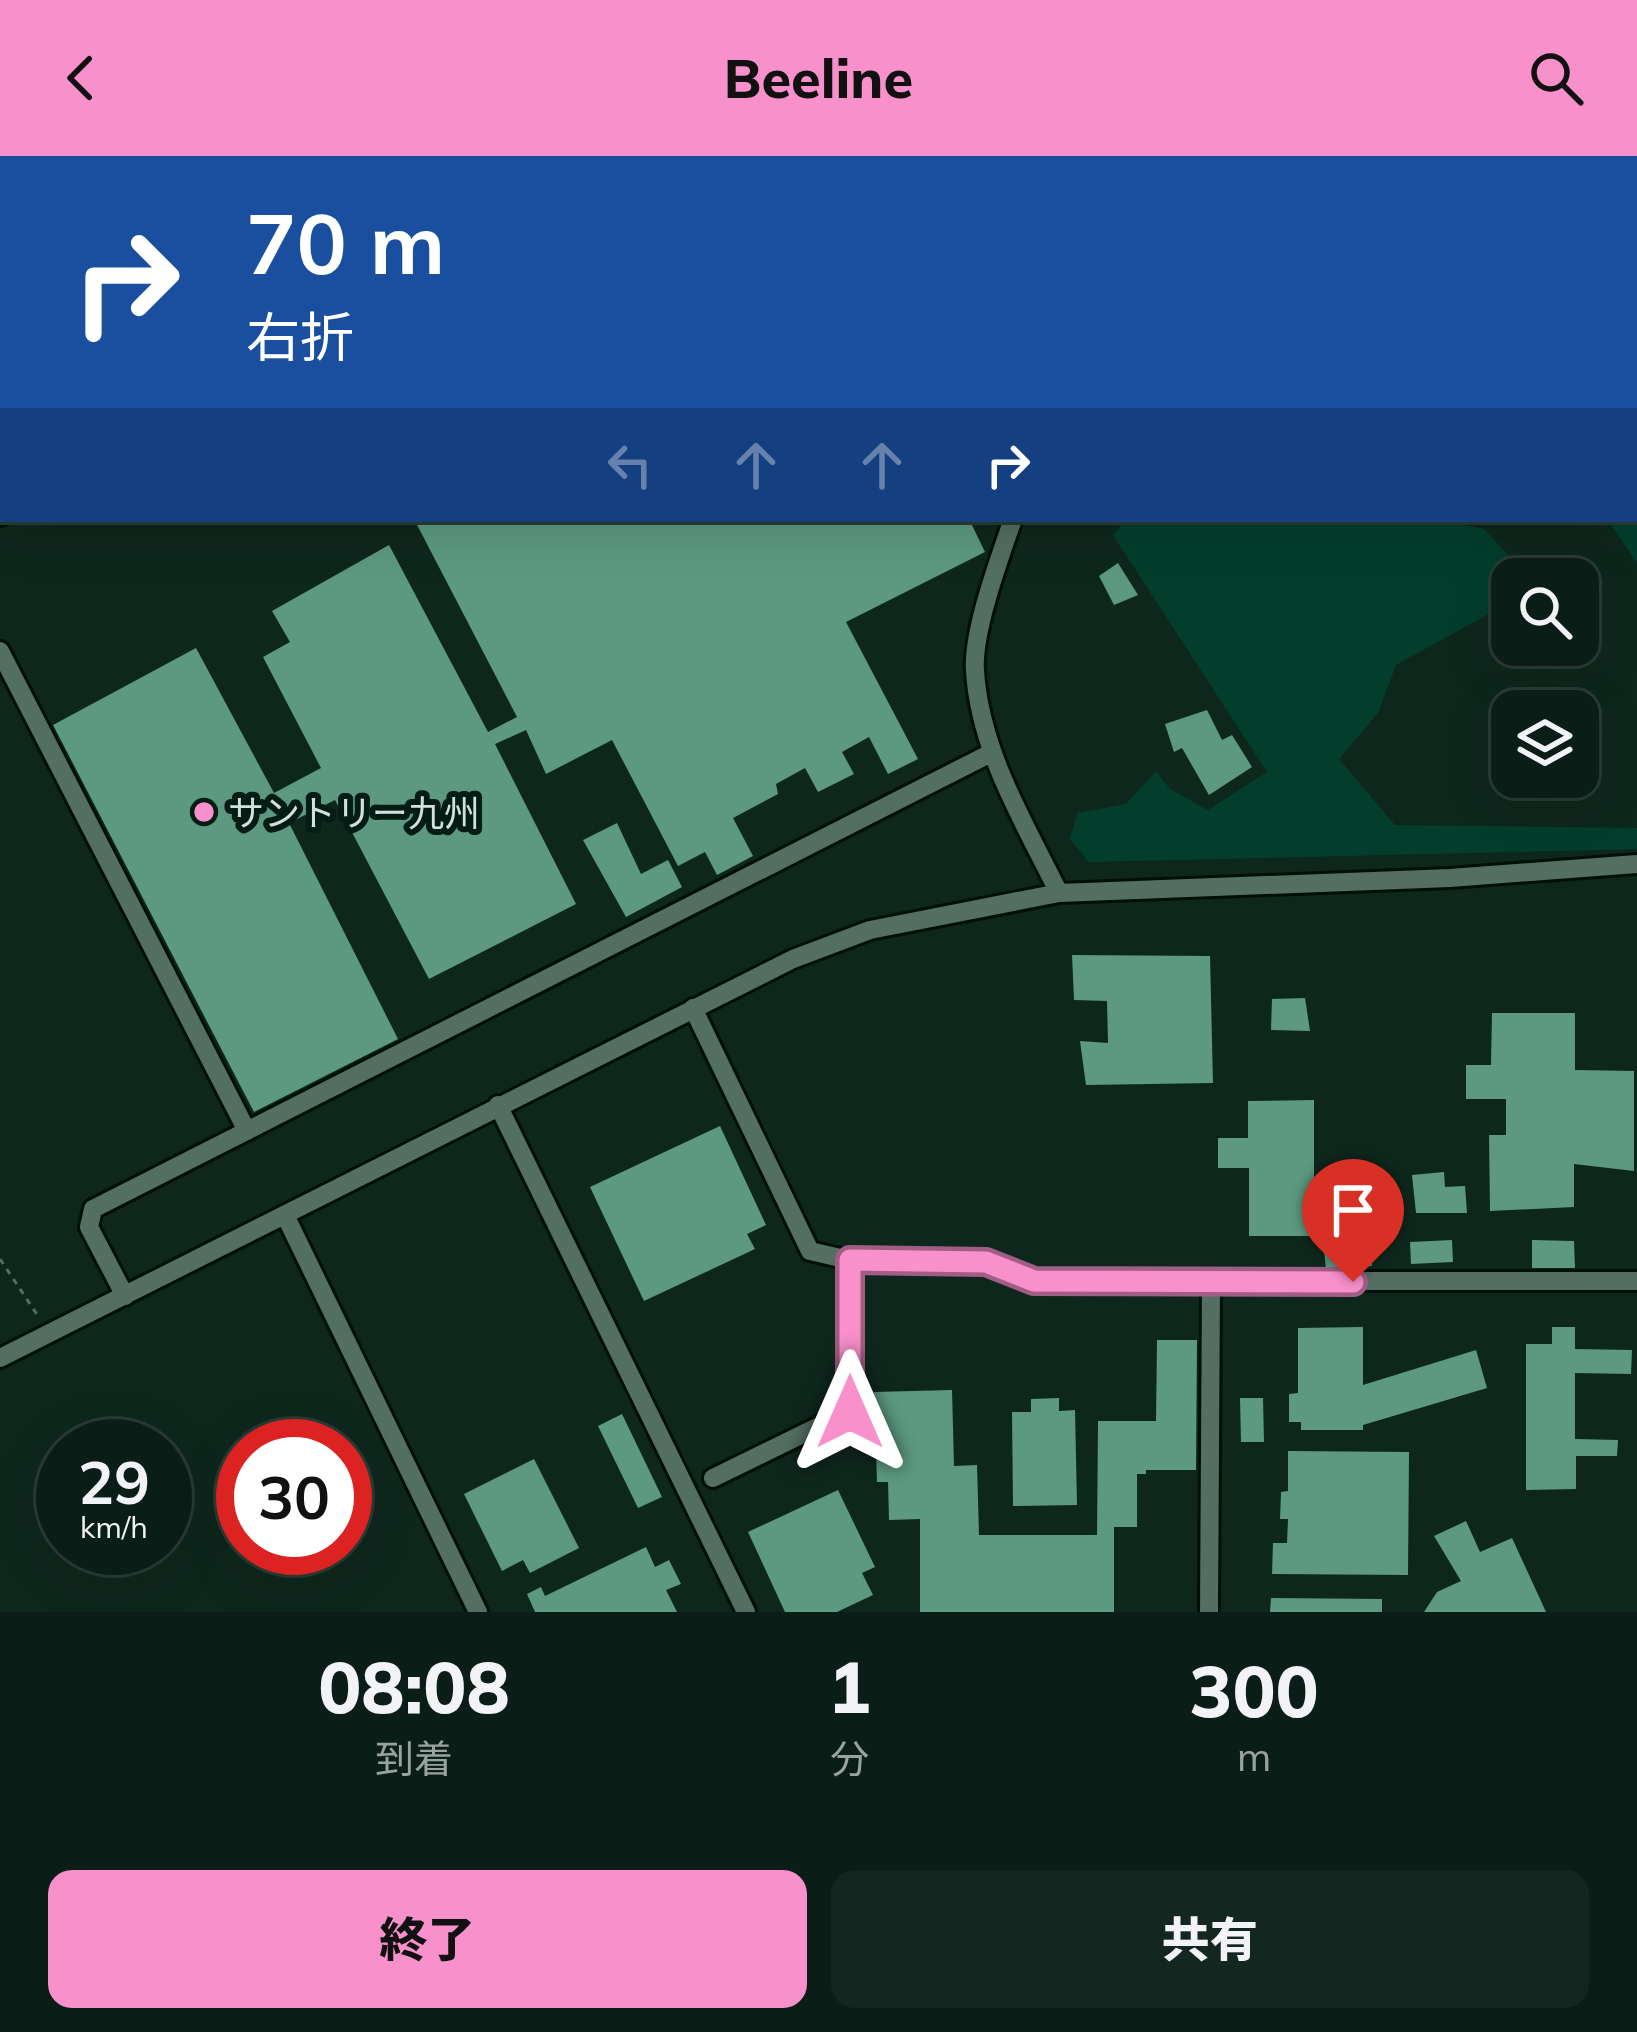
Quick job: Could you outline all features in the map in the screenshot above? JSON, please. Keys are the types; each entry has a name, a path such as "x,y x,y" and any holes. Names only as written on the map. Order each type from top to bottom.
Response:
{"street":[{"path":"1012,522 991,582 974,668 991,753 1059,893"},
{"path":"0,651 247,1131"},
{"path":"125,1296 89,1227 93,1209 991,753"},
{"path":"0,1358 793,958 870,930 1059,893 1429,879 1637,864"},
{"path":"693,1008 809,1251 850,1260 986,1262 1034,1281 1637,1281"},
{"path":"498,1105 746,1612"},
{"path":"285,1215 478,1612"},
{"path":"713,1478 850,1412 850,1260"},
{"path":"1209,1612 1211,1283"}],"path":[{"path":"0,1259 51,1336"}],"green space":[{"path":"1124,522 1449,522 1484,529 1511,558 1491,558 1491,613 1396,665 1378,713 1339,759 1395,825 1637,828 1637,849 1089,862 1070,839 1077,813 1126,804 1156,771 1170,789 1208,810 1267,772 1113,535"},
{"path":"1609,522 1637,522 1637,563"}],"building":[{"name":"サントリー九州","path":"416,522 970,522 985,552 846,622 918,759 888,774 869,737 842,752 854,774 818,792 805,768 776,784 778,794 733,818 753,856 717,875 705,852 678,866 612,740 546,774 526,730 495,744 576,904 429,979 335,800 289,823 398,1039 254,1112 53,725 196,648 274,793 321,768 263,657 290,642 272,611 389,545 488,732 517,717"},
{"path":"1118,563 1138,595 1114,605 1099,576"},
{"path":"1207,710 1222,740 1232,735 1252,767 1209,795 1182,748 1174,752 1165,724"},
{"path":"617,823 641,874 668,860 682,887 626,917 583,840"},
{"path":"1072,955 1210,956 1213,1083 1086,1085 1080,1041 1108,1043 1107,1001 1074,1000"},
{"path":"1305,998 1310,1031 1271,1030 1272,999"},
{"path":"1492,1013 1575,1013 1575,1070 1634,1071 1634,1171 1574,1164 1574,1207 1490,1211 1489,1135 1506,1135 1506,1099 1466,1099 1466,1065 1491,1065"},
{"path":"1314,1100 1314,1187 1386,1193 1389,1217 1315,1222 1315,1236 1249,1236 1249,1168 1218,1168 1218,1138 1248,1138 1248,1101"},
{"path":"720,1126 766,1225 747,1234 755,1249 644,1301 590,1187"},
{"path":"1444,1172 1445,1187 1465,1186 1467,1213 1416,1213 1412,1175"},
{"path":"1452,1240 1453,1262 1411,1264 1410,1242"},
{"path":"1532,1240 1574,1241 1575,1268 1532,1268"},
{"path":"1370,1244 1372,1266 1326,1268 1324,1251"},
{"path":"1363,1327 1363,1385 1476,1350 1487,1388 1363,1425 1363,1430 1301,1430 1301,1422 1289,1422 1289,1394 1298,1393 1298,1328"},
{"path":"1552,1327 1575,1327 1575,1349 1632,1350 1631,1374 1575,1373 1575,1439 1618,1440 1617,1456 1576,1456 1576,1489 1526,1490 1526,1344 1552,1344"},
{"path":"1157,1340 1197,1340 1196,1470 1137,1474 1137,1527 1114,1527 1114,1612 920,1612 920,1519 889,1520 888,1482 877,1482 874,1392 952,1390 954,1466 977,1465 979,1535 1097,1535 1098,1421 1156,1421"},
{"path":"1059,1398 1059,1411 1075,1410 1077,1505 1013,1506 1012,1412 1031,1412 1031,1399"},
{"path":"1240,1398 1263,1398 1264,1442 1241,1442"},
{"path":"622,1414 662,1497 638,1508 598,1426"},
{"path":"1288,1451 1409,1452 1408,1575 1272,1574 1273,1543 1287,1543 1288,1519 1280,1519 1281,1492 1288,1491"},
{"path":"534,1459 579,1548 530,1573 523,1560 502,1571 464,1494"},
{"path":"838,1490 875,1567 862,1573 873,1595 837,1612 785,1612 748,1532"},
{"path":"1466,1521 1480,1552 1512,1538 1546,1612 1424,1612 1437,1592 1461,1581 1434,1536"},
{"path":"646,1547 655,1567 669,1560 681,1584 666,1590 677,1612 535,1612 527,1594 541,1587 545,1596"},
{"path":"1271,1598 1382,1599 1382,1612 1270,1612"}],"place":[{"name":"サントリー九州","path":"204,812"}],"route":[{"path":"850,1412 850,1260 986,1262 1034,1281 1353,1282"}]}
